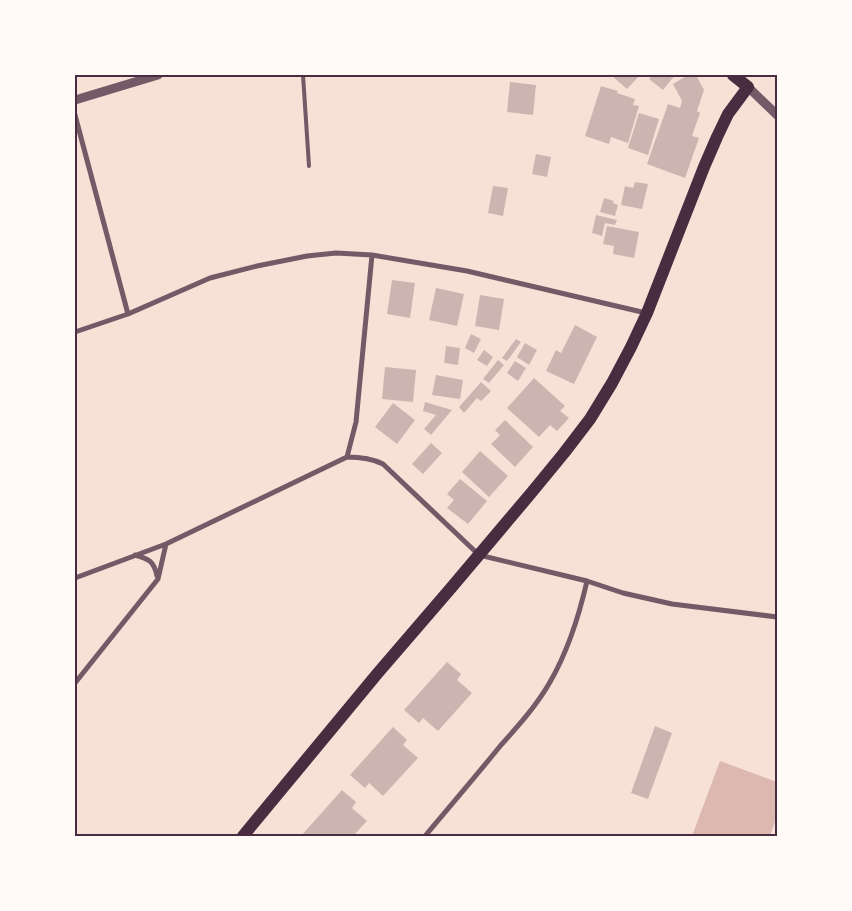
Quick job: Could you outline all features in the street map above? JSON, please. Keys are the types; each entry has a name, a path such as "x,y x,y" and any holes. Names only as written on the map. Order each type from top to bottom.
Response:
{"main road":[{"path":"243,836 564,453 590,419 616,376 646,313 717,137 728,114 748,87 734,75"}],"street":[{"path":"75,100 158,75"},
{"path":"748,87 777,115"},
{"path":"75,115 128,314"},
{"path":"75,332 128,314 210,278 257,266 336,253 372,255 466,271 646,313"},
{"path":"347,457 356,422 372,255"},
{"path":"75,577 166,544 347,457 365,458 383,464 479,555 672,604 777,617"},
{"path":"75,683 158,579 166,544"},
{"path":"134,555 150,561 154,565 158,579"},
{"path":"425,836 534,707 550,683 570,639 587,581"}],"lane":[{"path":"303,75 309,166"}],"shaded area":[{"path":"720,761 777,782 777,816 770,836 692,836"}],"building":[{"path":"611,75 640,75 627,89"},
{"path":"652,75 675,75 663,90 649,79"},
{"path":"688,75 696,75 704,90 697,111 700,113 692,136 699,138 685,178 647,164 668,104 680,108 682,101 673,84"},
{"path":"510,82 536,85 533,115 507,112"},
{"path":"601,86 635,99 633,105 639,106 628,143 611,137 609,144 585,136"},
{"path":"639,113 659,119 648,155 628,148"},
{"path":"536,154 551,157 547,177 532,174"},
{"path":"635,182 648,184 642,209 621,205 625,186 633,188"},
{"path":"493,186 508,188 503,216 488,213"},
{"path":"604,198 614,201 613,203 618,205 615,216 600,212"},
{"path":"596,215 617,220 615,225 605,223 602,236 592,233"},
{"path":"607,226 639,232 634,258 613,254 614,246 603,244"},
{"path":"392,280 415,283 410,318 387,314"},
{"path":"436,288 464,294 457,326 429,320"},
{"path":"480,295 504,299 499,330 475,326"},
{"path":"575,325 597,337 574,384 546,371 556,350 561,353"},
{"path":"471,334 481,339 474,353 465,348"},
{"path":"516,339 521,342 507,361 502,358"},
{"path":"525,343 537,350 529,365 517,357"},
{"path":"446,346 460,348 458,365 444,363"},
{"path":"484,350 493,357 487,366 477,360"},
{"path":"498,360 504,365 489,383 483,379"},
{"path":"515,361 526,368 518,381 507,373"},
{"path":"385,367 416,370 413,402 382,399"},
{"path":"436,375 463,380 460,399 432,395"},
{"path":"534,378 565,406 560,411 569,418 557,431 550,425 539,437 507,408"},
{"path":"481,382 491,391 481,401 477,398 464,413 459,407"},
{"path":"425,402 452,410 431,435 424,429 436,415 423,411"},
{"path":"393,403 415,420 397,444 375,427"},
{"path":"505,420 533,447 515,467 491,444 500,435 495,430"},
{"path":"431,443 442,453 423,474 412,464"},
{"path":"480,451 508,476 489,497 462,472"},
{"path":"460,479 487,501 468,524 447,508 454,500 447,494"},
{"path":"447,662 461,674 457,680 472,693 438,731 423,718 419,723 404,710"},
{"path":"655,726 672,733 648,799 631,793"},
{"path":"393,727 407,740 403,745 418,758 383,796 369,783 365,788 350,775"},
{"path":"342,790 356,802 352,808 367,821 353,836 301,836"}]}
